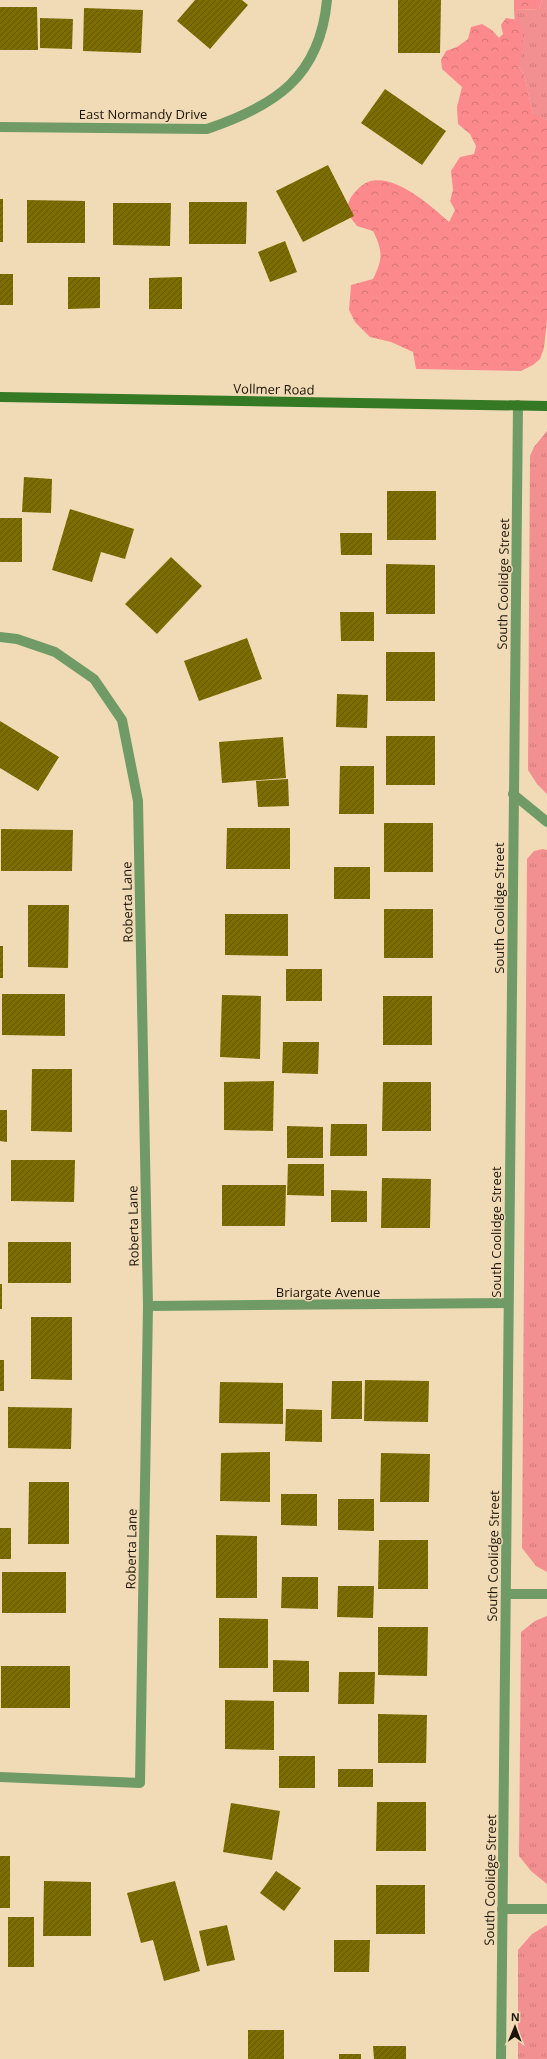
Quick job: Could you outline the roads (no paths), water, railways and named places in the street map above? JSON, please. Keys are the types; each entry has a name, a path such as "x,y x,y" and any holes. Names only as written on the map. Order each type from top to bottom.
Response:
{"main road":[{"name":"Vollmer Road","path":"0,397 547,406"}],"street":[{"name":"East Normandy Drive","path":"0,127 207,129 239,118 261,108 279,96 299,77 321,35 327,0"},
{"name":"South Coolidge Street","path":"501,2059 518,405"},
{"name":"Roberta Lane","path":"0,637 17,640 55,652 94,678 122,720 138,802 148,1306 140,1783 0,1777"},
{"path":"513,794 547,822"},
{"name":"Briargate Avenue","path":"148,1306 508,1303"},
{"path":"506,1594 547,1594"},
{"path":"502,1909 547,1909"}]}
